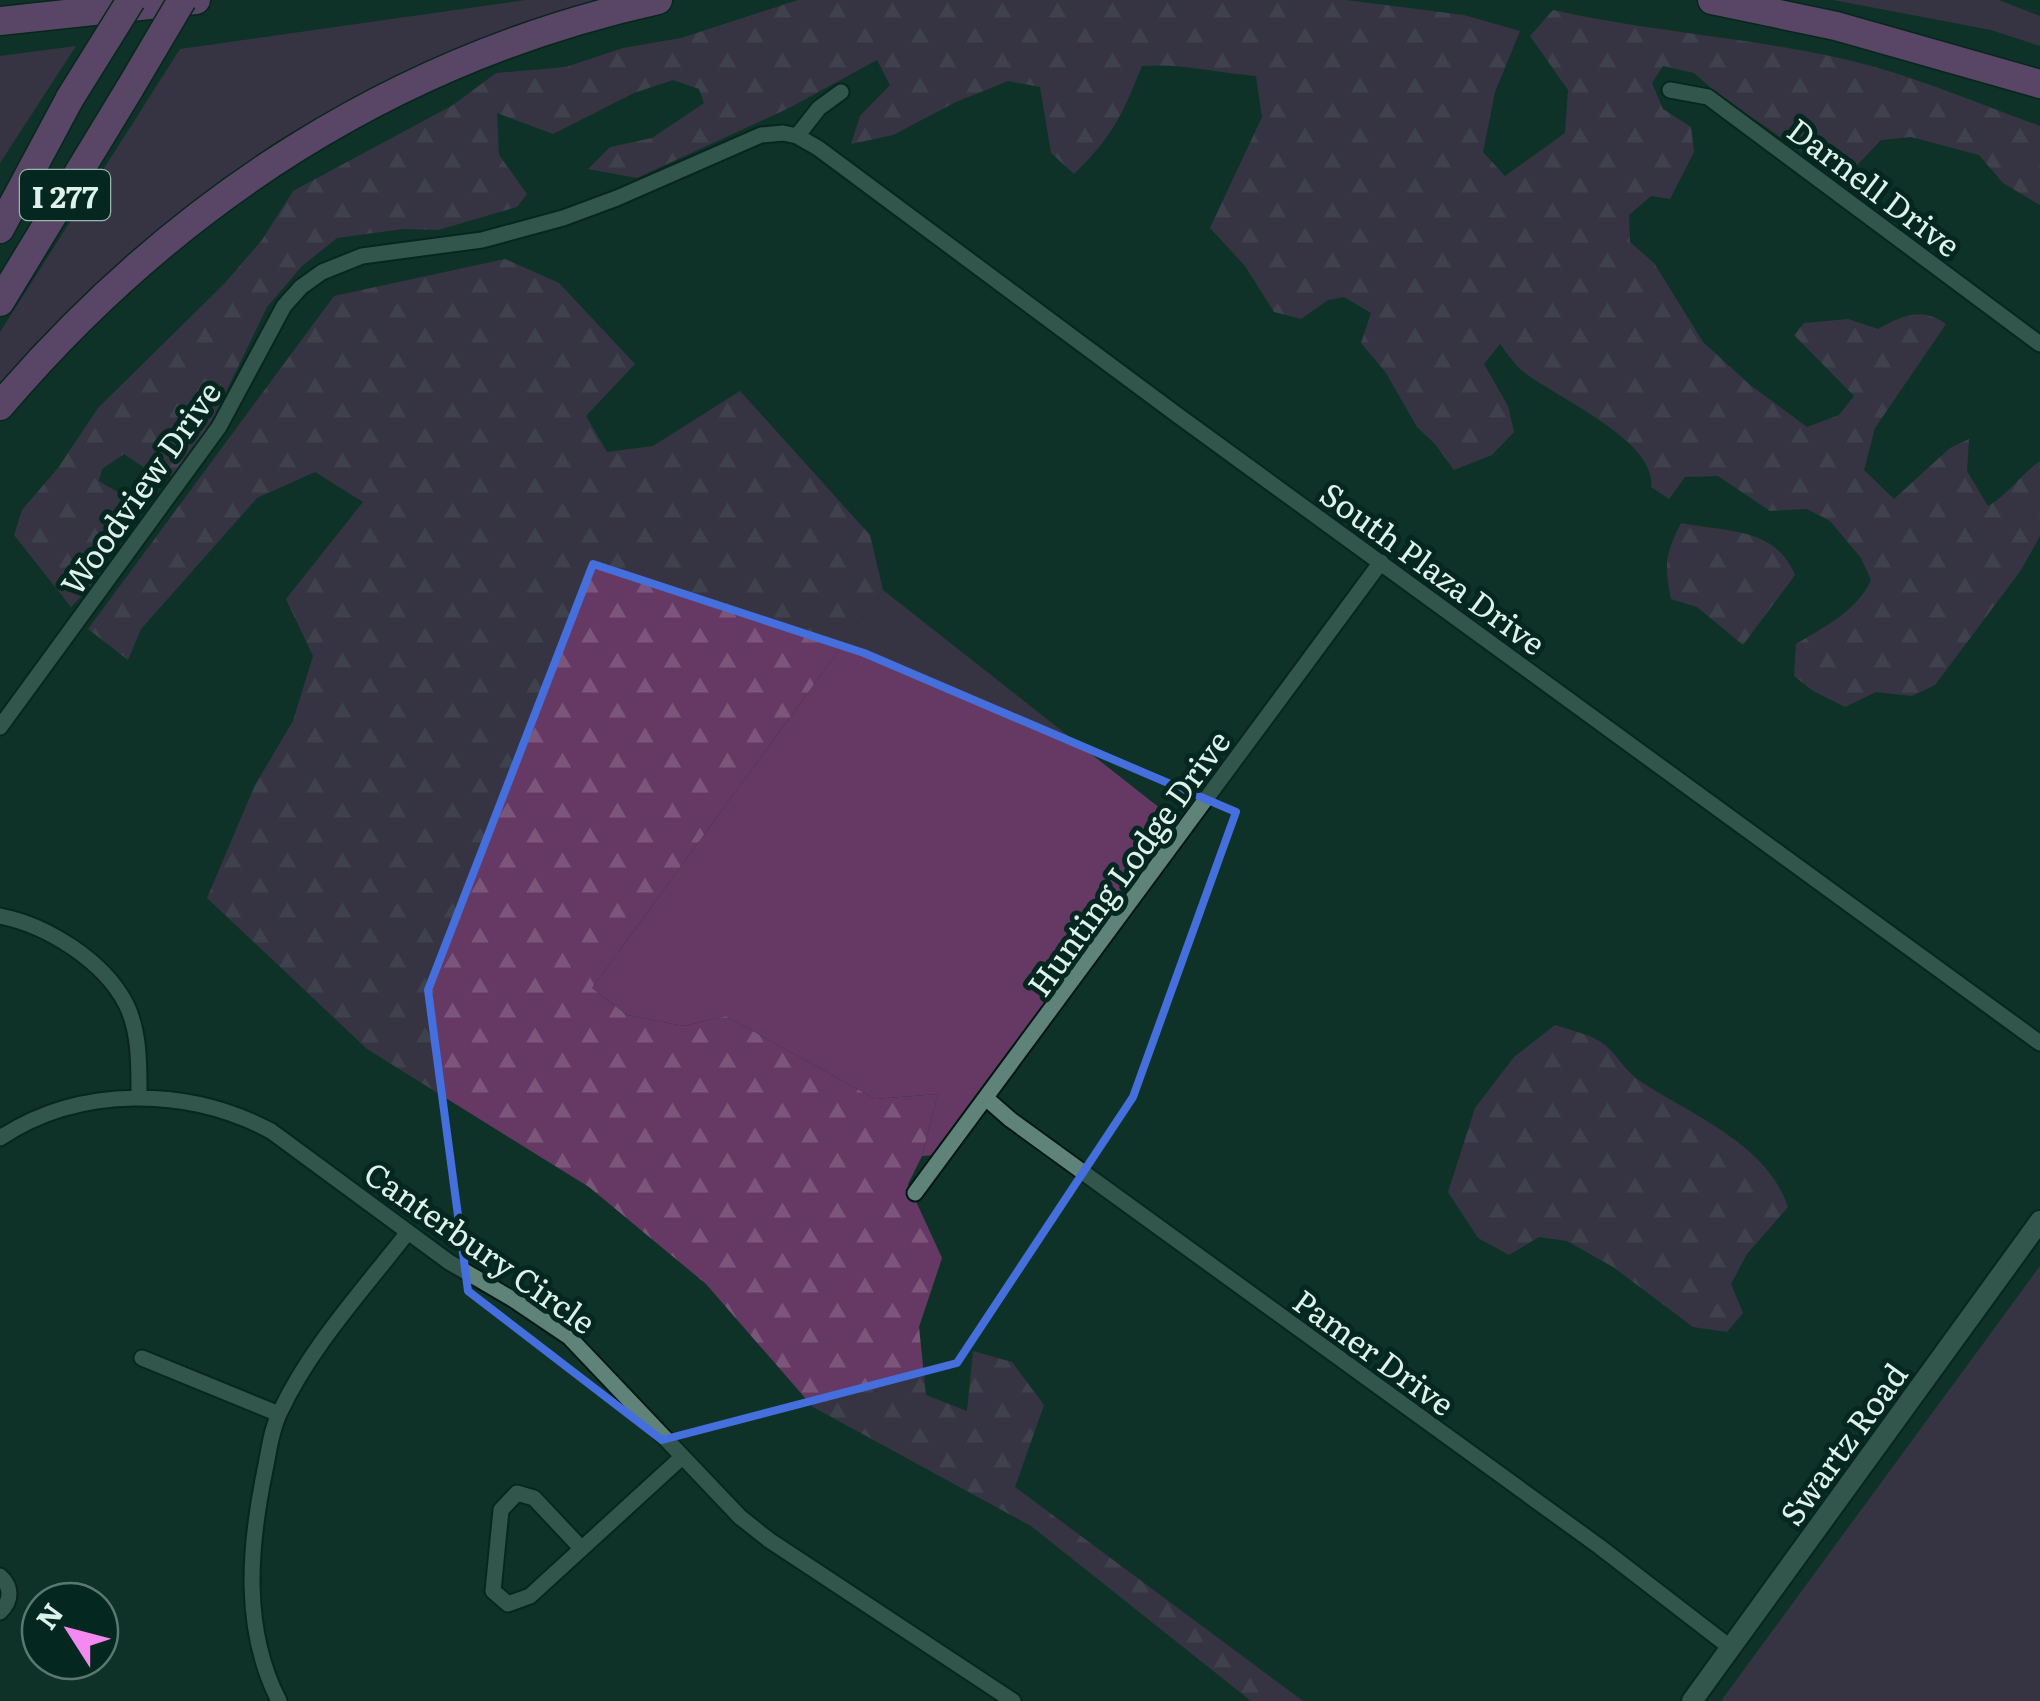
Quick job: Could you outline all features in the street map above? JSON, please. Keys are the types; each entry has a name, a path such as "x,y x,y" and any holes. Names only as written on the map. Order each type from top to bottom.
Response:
{"highway":[{"path":"0,200 131,0"},
{"name":"I 277","path":"0,302 182,0"},
{"path":"0,21 196,0"},
{"path":"0,406 75,321 147,254 291,150 342,120 480,56 581,20 658,0"},
{"path":"1712,0 1836,26 2040,84"},
{"path":"0,228 70,98"}],"street":[{"name":"Darnell Drive","path":"1670,90 1708,97 2040,344"},
{"path":"797,136 819,108 841,92"},
{"name":"Woodview Drive","path":"0,727 219,427 284,306 317,276 362,256 482,240 563,218 746,140 783,133 797,136"},
{"name":"South Plaza Drive","path":"797,136 2040,1043"},
{"name":"Hunting Lodge Drive","path":"915,1193 1381,562"},
{"path":"0,916 36,927 55,938 110,982 133,1022 138,1045 139,1098"},
{"name":"Canterbury Circle","path":"0,1138 60,1110 139,1098 187,1102 252,1121 297,1149 448,1262 569,1337 740,1517 1003,1698"},
{"name":"Pamer Drive","path":"986,1099 1600,1546 1731,1648"},
{"name":"Swartz Road","path":"1692,1701 2040,1221"},
{"path":"280,1701 260,1651 252,1586 260,1492 278,1414 312,1358 408,1232"},
{"path":"142,1358 278,1414"},
{"path":"581,1548 534,1498 518,1494 502,1510 493,1592 508,1604 530,1596 682,1458"},
{"path":"0,1576 10,1594 0,1612"}],"highlighted area":[{"path":"593,564 864,653 1236,812 1133,1097 957,1363 662,1440 468,1291 428,990"}],"green space":[{"path":"525,0 640,0 284,148 0,397 0,332 180,49"},
{"path":"798,0 1346,0 1464,15 1520,31 1495,92 1483,152 1505,176 1565,133 1568,90 1530,36 1553,10 1835,57 1917,80 2040,126 2040,205 2003,183 1979,155 1911,137 1881,140 1843,180 1718,94 1694,73 1663,66 1652,83 1663,109 1691,127 1694,152 1670,199 1651,196 1629,215 1630,242 1654,263 1703,342 1749,384 1807,427 1839,415 1854,396 1794,335 1804,323 1848,319 1878,329 1920,314 1946,324 1875,428 1864,470 1894,499 1950,448 1969,439 1967,471 1988,506 2040,461 2040,536 2021,570 1935,685 1912,696 1876,692 1845,707 1794,676 1796,644 1848,609 1871,580 1861,558 1830,521 1807,509 1770,511 1718,476 1685,477 1669,499 1651,487 1649,470 1621,436 1520,369 1500,344 1484,364 1508,406 1514,432 1492,455 1454,470 1417,427 1386,373 1361,343 1371,313 1344,297 1328,300 1301,319 1274,312 1245,266 1210,228 1262,117 1256,76 1142,66 1115,124 1074,174 1051,153 1040,87 1008,81 956,102 893,135 851,144 860,116 890,85 877,60 789,108 637,178 588,169 610,147 652,138 704,103 699,89 673,80 634,93 553,134 497,113 499,155 527,194 517,207 438,230 403,229 337,238 302,266 267,307 211,423 173,476 155,475 124,454 102,469 99,481 142,500 90,587 71,607 14,535 22,510 58,468 98,408 224,284 262,240 293,191 453,105 496,73 566,67 623,48 681,38"},
{"path":"1833,0 1999,0 2040,16 2040,46 1991,30"},
{"path":"76,46 0,163 0,56"},
{"path":"505,259 559,283 635,364 586,416 607,452 653,446 740,391 870,535 883,590 592,988 627,1015 684,1026 726,1016 875,1099 938,1094 922,1156 908,1184 942,1258 919,1327 926,1395 967,1411 973,1351 1012,1362 1044,1405 1015,1487 1303,1701 1251,1701 1031,1526 813,1407 706,1284 589,1187 367,1049 207,898 255,785 293,721 313,656 286,599 363,502 315,472 257,498 141,629 128,660 88,629 334,296"},
{"path":"1681,523 1761,539 1775,547 1795,575 1743,645 1697,607 1671,599 1667,560"},
{"path":"883,590 1175,820 937,1155 922,1156 938,1094 875,1099 726,1016 684,1026 627,1015 592,988"},
{"path":"1555,1025 1605,1045 1637,1079 1745,1147 1777,1184 1788,1207 1747,1254 1731,1284 1743,1313 1727,1332 1693,1327 1613,1267 1567,1241 1539,1237 1509,1255 1478,1238 1448,1192 1475,1108 1514,1057"},
{"path":"2040,1266 2040,1701 1721,1701"}]}
